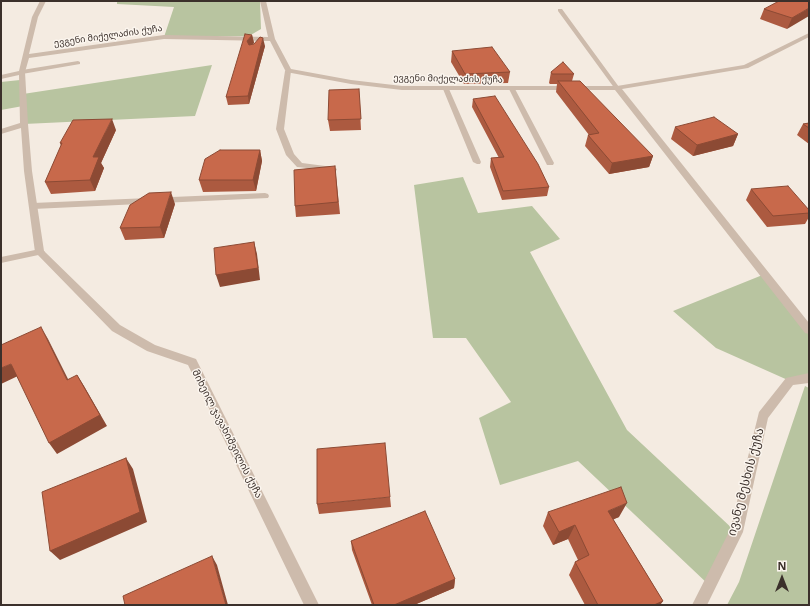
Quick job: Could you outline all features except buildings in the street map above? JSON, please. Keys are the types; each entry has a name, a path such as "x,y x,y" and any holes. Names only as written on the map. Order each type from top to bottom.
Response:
{"street":[{"path":"1,260 40,252 28,171 22,72 35,17 43,1"},
{"path":"263,1 272,39 288,71 280,128 290,155 300,165 333,169"},
{"path":"560,10 617,88 809,330"},
{"name":"ევგენი მიქელაძის ქუჩა","path":"26,56 164,37 272,39"},
{"name":"ევგენი მიქელაძის ქუჩა","path":"288,71 351,82 402,88 617,88 746,67 807,37"},
{"path":"255,47 262,39"},
{"path":"1,76 78,63"},
{"path":"446,89 476,162"},
{"path":"512,89 550,163"},
{"path":"1,132 24,124"},
{"path":"33,206 265,196"},
{"name":"მიხეილ ჯავახიშვილის ქუჩა","path":"40,252 116,328 150,348 192,362 312,605"},
{"name":"ივანე მესხის ქუჩა","path":"700,605 736,532 763,416 790,381 809,378"}],"green space":[{"path":"117,1 260,1 261,29 249,36 164,37 174,7 117,4"},
{"path":"212,65 195,116 24,124 23,106 1,110 1,82 20,80 23,94"},
{"path":"463,177 478,213 532,206 560,239 530,252 627,430 736,532 709,585 578,461 500,485 479,418 511,402 466,338 433,338 414,185"},
{"path":"765,274 809,330 809,378 790,381 716,348 673,311"},
{"path":"805,386 809,388 809,605 727,605 739,582"}]}
